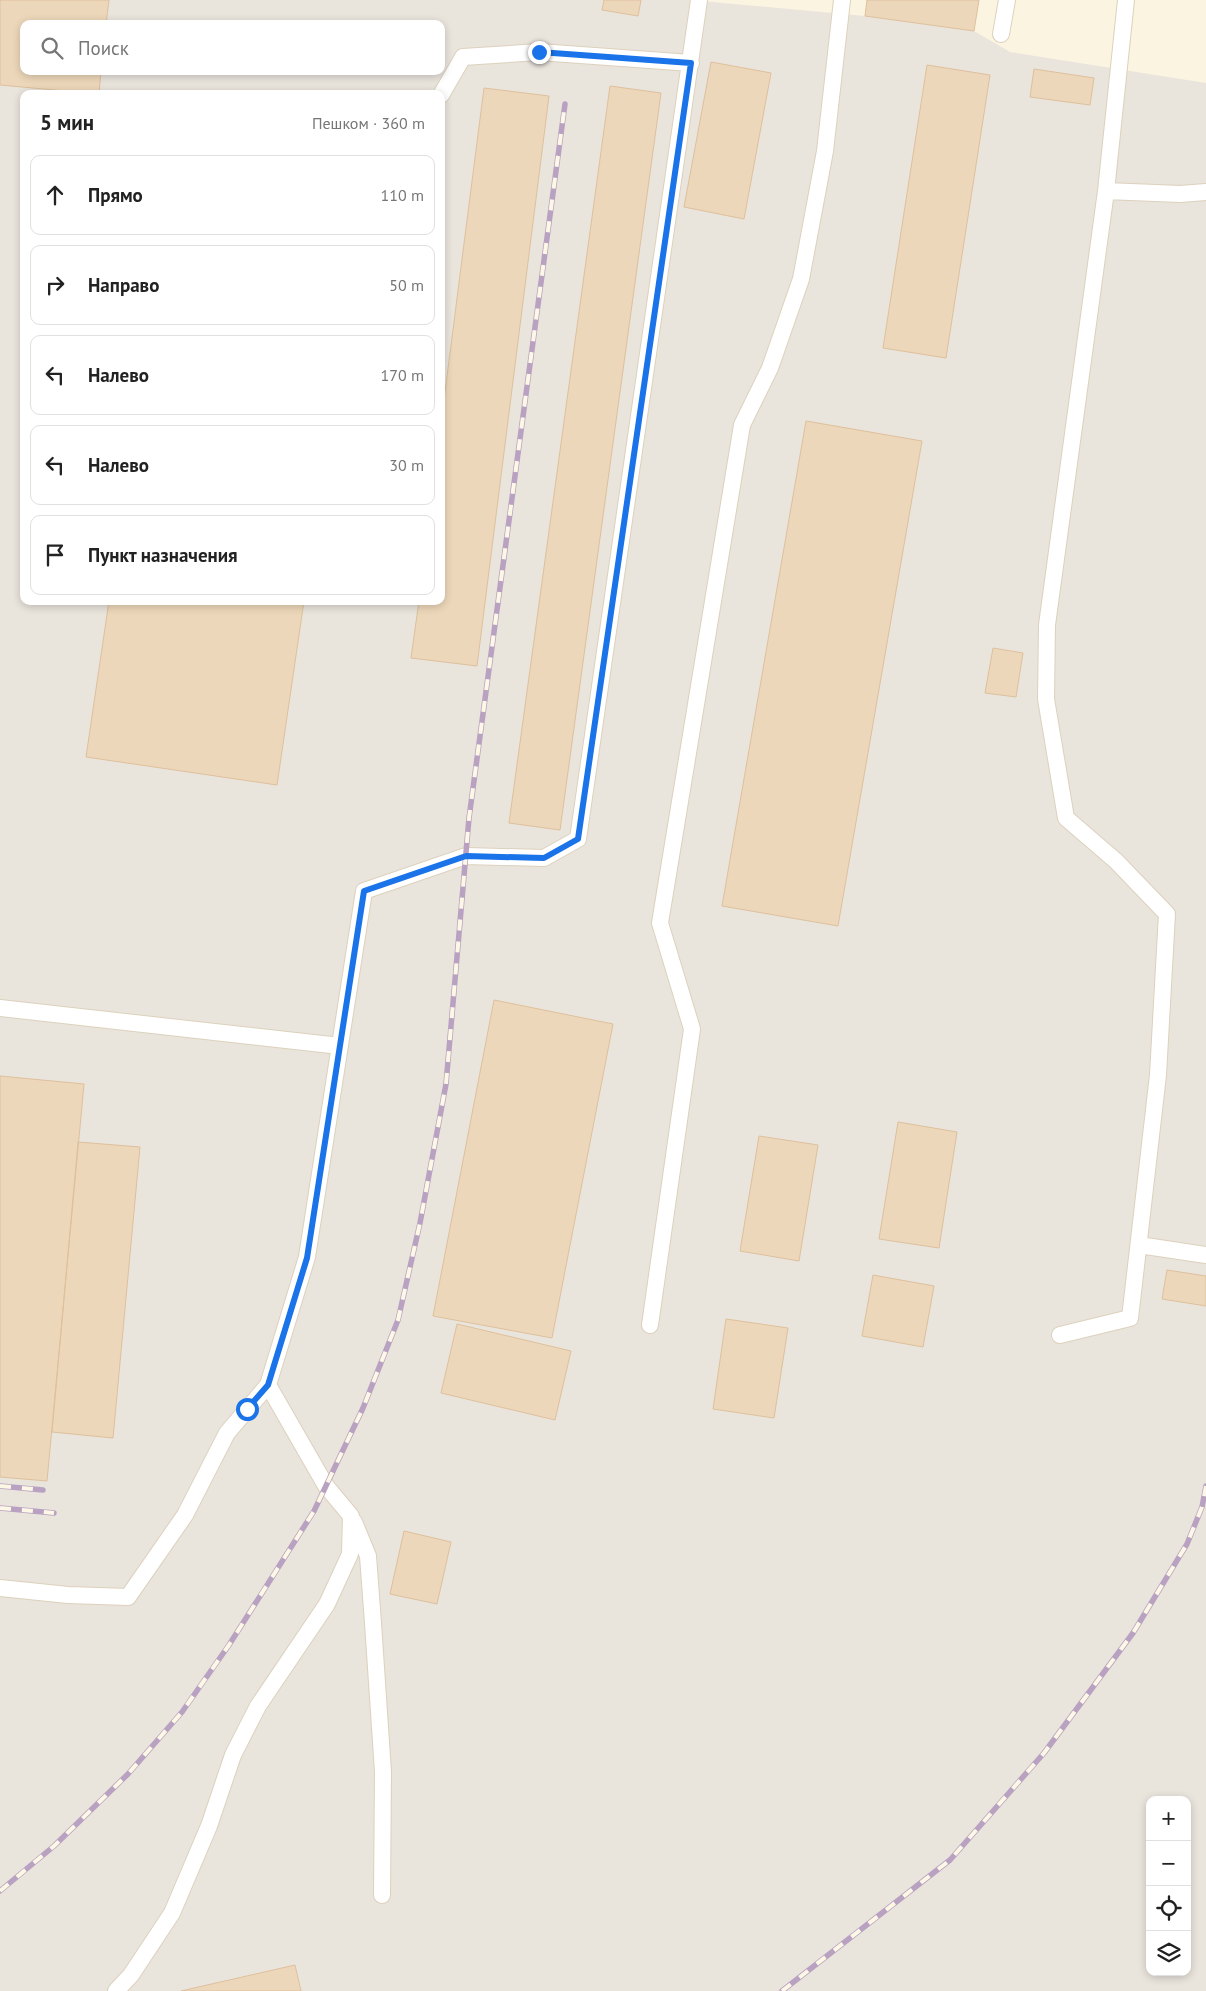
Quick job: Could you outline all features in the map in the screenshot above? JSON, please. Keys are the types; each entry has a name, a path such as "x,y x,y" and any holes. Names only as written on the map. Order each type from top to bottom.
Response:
{"lane":[{"path":"0,1588 68,1595 128,1597 184,1515 226,1433 268,1385 307,1258 364,891 466,856 544,858 578,839 699,0"},
{"path":"650,1325 692,1029 660,924 742,426 770,368 801,279 824,151 842,0"},
{"path":"1001,34 1007,0"},
{"path":"1060,1335 1130,1318 1158,1075 1166,914 1116,861 1066,818 1046,698 1047,625 1106,191 1126,0"},
{"path":"444,90 463,57 539,52 691,63"},
{"path":"1106,191 1180,194 1206,192"},
{"path":"0,1008 340,1046"},
{"path":"1139,1245 1206,1255"},
{"path":"268,1385 326,1486 351,1516 368,1556 383,1772 382,1895"},
{"path":"116,1991 132,1975 172,1913 209,1826 237,1747 258,1706 327,1604 350,1554 351,1516"}],"shaded area":[{"path":"0,0 690,0 865,16 974,31 1010,52 1206,83 1206,1991 0,1991"}],"building":[{"path":"0,0 109,0 106,20 20,20 20,75 101,75 99,90 55,90 0,85"},
{"path":"604,0 641,0 638,16 602,10"},
{"path":"867,0 979,0 974,31 865,16"},
{"path":"711,62 771,73 744,219 684,207"},
{"path":"927,65 990,75 946,358 883,348"},
{"path":"1034,69 1094,78 1090,105 1030,97"},
{"path":"610,86 661,93 560,830 509,823"},
{"path":"484,88 549,96 477,666 411,658 418,605 445,605 445,392"},
{"path":"806,421 922,441 838,926 722,906"},
{"path":"108,605 303,605 277,785 86,757"},
{"path":"993,648 1023,653 1016,697 985,693"},
{"path":"494,1000 613,1024 552,1338 433,1316"},
{"path":"0,1076 84,1084 47,1481 0,1477"},
{"path":"898,1122 957,1132 939,1248 879,1239"},
{"path":"759,1136 818,1145 799,1261 740,1251"},
{"path":"78,1142 140,1147 113,1438 52,1432"},
{"path":"1167,1270 1206,1276 1206,1306 1162,1299"},
{"path":"873,1275 934,1286 923,1347 862,1336"},
{"path":"726,1319 788,1328 774,1418 713,1409"},
{"path":"457,1324 571,1351 555,1420 441,1393"},
{"path":"404,1531 451,1542 437,1604 390,1594"},
{"path":"295,1965 301,1991 181,1991"}],"railway":[{"path":"0,1891 54,1846 128,1774 182,1712 229,1645 314,1511 363,1408 398,1320 420,1223 446,1084 469,818 565,104"},
{"path":"0,1486 43,1490"},
{"path":"782,1991 950,1860 1044,1753 1133,1633 1187,1544 1202,1507 1206,1486"},
{"path":"0,1508 54,1513"}],"route":[{"path":"247,1409 268,1385 307,1258 364,891 466,856 544,858 578,839 691,63 539,52"}]}
